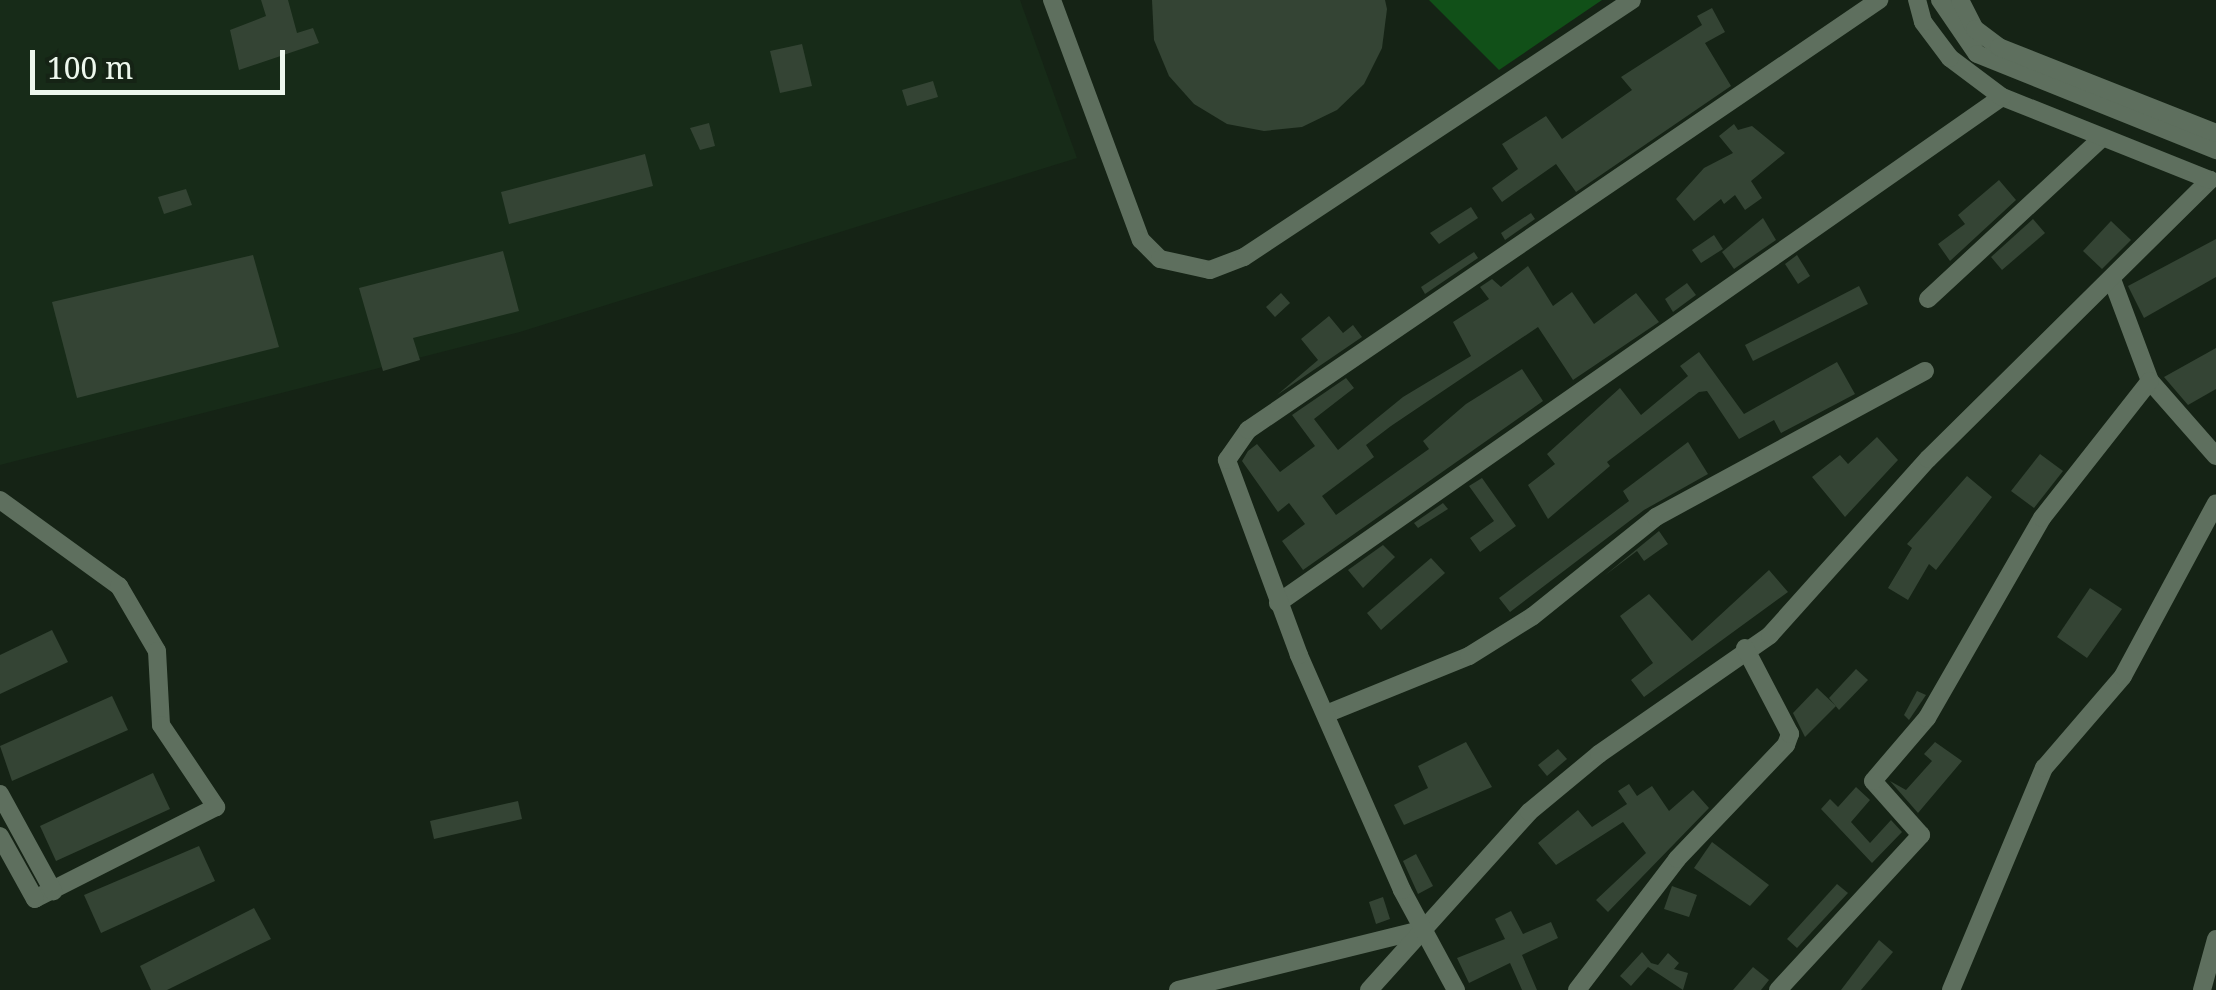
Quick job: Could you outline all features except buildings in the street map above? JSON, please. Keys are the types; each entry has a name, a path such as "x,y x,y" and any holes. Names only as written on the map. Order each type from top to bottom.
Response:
{"street":[{"path":"1052,0 1142,240 1160,259 1210,270 1244,257 1632,0"},
{"path":"1456,990 1422,930 1326,714 1278,602 1228,460 1248,430 1880,0"},
{"path":"1369,990 1529,812 1745,648 1770,635 1928,459 2114,282 2213,175 2151,151 2101,139 2002,97 1950,58 1922,22 1918,0"},
{"path":"1940,0 1978,54 2216,150"},
{"path":"1960,0 1974,29 1999,46 2216,133"},
{"path":"1278,602 2002,97"},
{"path":"1928,298 2101,139"},
{"path":"2114,282 2150,381 2216,456"},
{"path":"1326,714 1469,656 1533,616 1656,517 1925,371"},
{"path":"1778,990 1920,835 1873,780 1927,718 2042,518 2150,381"},
{"path":"0,500 118,586 156,650 161,726 216,807 35,900 0,836"},
{"path":"1951,990 2044,768 2122,676 2216,503"},
{"path":"1577,990 1676,859 1786,745 1790,734 1745,648"},
{"path":"0,794 53,891"},
{"path":"1178,990 1422,930"},
{"path":"2202,990 2216,940"}],"shaded area":[{"path":"0,0 1020,0 1077,158 520,332 0,465"}],"green space":[{"path":"1429,0 1602,0 1499,70"}]}
